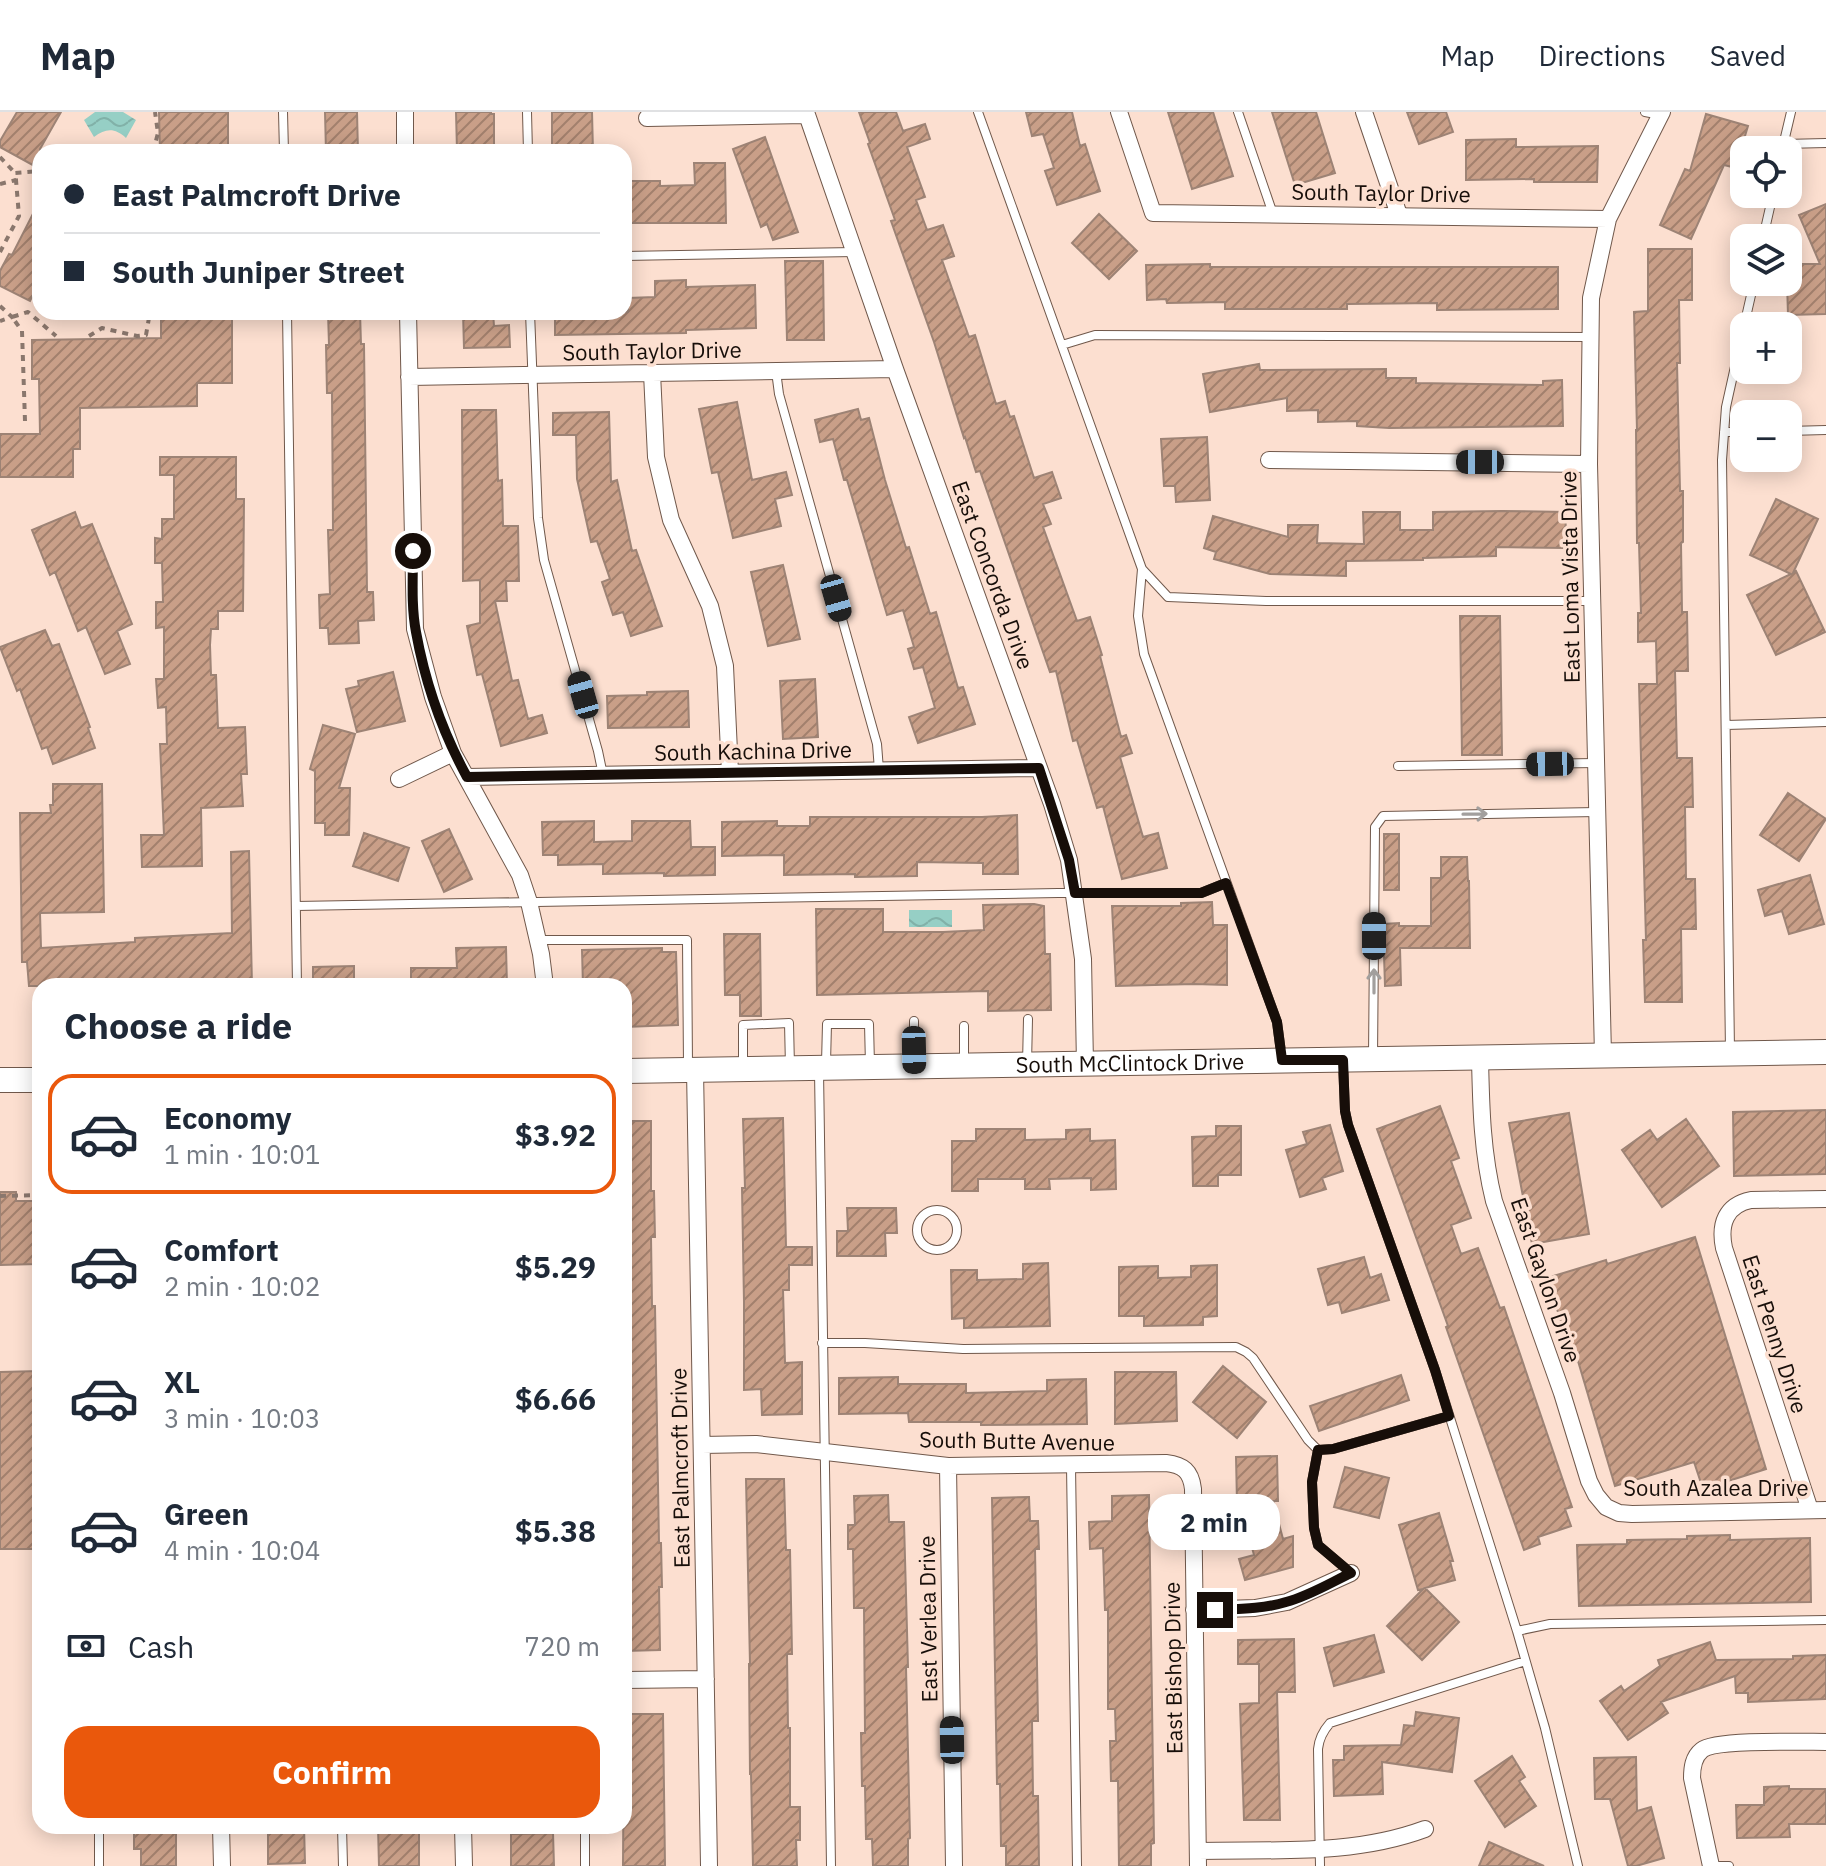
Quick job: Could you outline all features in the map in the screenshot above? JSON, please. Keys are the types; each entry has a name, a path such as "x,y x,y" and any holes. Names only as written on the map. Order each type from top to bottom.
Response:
{"main road":[{"name":"South McClintock Drive","path":"632,1071 1826,1052"},
{"path":"0,1080 32,1080"}],"street":[{"path":"405,112 405,144"},
{"name":"South Taylor Drive","path":"1119,112 1153,213 1608,219"},
{"path":"1364,112 1399,215"},
{"path":"647,118 807,114"},
{"name":"East Concorda Drive","path":"807,114 1069,860 1083,959 1085,1064"},
{"name":"East Loma Vista Drive","path":"1603,1055 1589,464 1591,298 1608,219 1662,114"},
{"path":"408,320 415,629 433,697 453,753 520,875 538,940 544,978"},
{"name":"South Taylor Drive","path":"409,377 895,369"},
{"path":"652,373 656,457 671,520 710,606 725,666 730,773"},
{"path":"1269,460 1589,464"},
{"path":"399,779 453,753"},
{"name":"South Kachina Drive","path":"467,777 1039,768"},
{"name":"East Gaylon Drive","path":"1480,1058 1483,1142 1494,1201 1562,1393 1589,1481 1606,1507"},
{"name":"East Palmcroft Drive","path":"692,1070 709,1866"},
{"name":"East Penny Drive","path":"1818,1510 1724,1248 1722,1227 1733,1207 1742,1202 1826,1199"},
{"name":"South Butte Avenue","path":"702,1445 756,1444 948,1466 1166,1463 1187,1470"},
{"name":"East Verlea Drive","path":"948,1466 954,1866"},
{"name":"East Bishop Drive","path":"1187,1470 1193,1489 1198,1858"},
{"name":"South Azalea Drive","path":"1606,1507 1619,1513 1632,1514 1818,1510"},
{"path":"1194,1610 1279,1604 1303,1597 1351,1573"},
{"path":"632,1680 706,1679"},
{"path":"1711,1866 1693,1788 1692,1768 1701,1750 1720,1744 1826,1742"},
{"path":"1198,1858 1320,1858 1425,1829"},
{"path":"221,1834 222,1866"},
{"path":"463,1834 464,1866"}],"lane":[{"path":"283,112 284,144"},
{"path":"527,112 528,144"},
{"path":"978,112 1142,569 1168,597 1266,601 1593,601"},
{"path":"1238,112 1273,214"},
{"path":"1645,112 1662,114"},
{"path":"1786,136 1791,112"},
{"path":"1802,145 1826,143"},
{"path":"632,256 855,252"},
{"path":"287,320 297,978"},
{"path":"530,320 538,518 544,560 603,775"},
{"path":"1062,345 1095,335 1590,337"},
{"path":"776,371 779,394 877,744 879,771"},
{"path":"1730,1054 1722,460 1731,384"},
{"path":"1802,431 1826,430"},
{"path":"1724,432 1730,432"},
{"path":"1142,569 1138,616 1144,654 1277,1022 1282,1060"},
{"path":"1726,725 1826,722"},
{"path":"1398,766 1596,763"},
{"path":"1373,1059 1375,827 1383,816 1597,812"},
{"path":"296,906 1201,893 1226,883"},
{"path":"538,940 687,940 692,1070"},
{"path":"1027,1064 1028,1019"},
{"path":"914,1021 914,1066"},
{"path":"743,1069 743,1025 789,1023 790,1069"},
{"path":"831,1866 822,1343 823,1068 827,1024 869,1024 870,1067"},
{"path":"964,1026 964,1065"},
{"path":"1343,1060 1348,1125 1426,1344 1517,1631 1545,1728 1578,1866"},
{"path":"938,1210 952,1216 958,1231 951,1246 936,1251 922,1245 916,1230 923,1215 938,1210"},
{"path":"822,1343 963,1349 1236,1347 1253,1358 1318,1450 1333,1449 1449,1416"},
{"path":"1318,1450 1312,1482 1318,1545 1351,1573"},
{"path":"1071,1466 1077,1866"},
{"path":"1517,1631 1550,1624 1826,1620"},
{"path":"1320,1858 1318,1749 1319,1740 1330,1723 1525,1661"},
{"path":"99,1834 99,1866"},
{"path":"342,1834 343,1866"},
{"path":"585,1834 585,1866"},
{"path":"1711,1866 1729,1866"}],"path":[{"path":"155,112 158,133 155,144"},
{"path":"0,157 15,173 19,216 0,252"},
{"path":"15,173 32,172"},
{"path":"0,184 16,180"},
{"path":"0,306 22,331 25,421"},
{"path":"0,321 28,312 32,315"},
{"path":"37,320 56,336"},
{"path":"89,336 102,328 137,336 146,335 149,320"},
{"path":"0,1196 32,1195"}],"water":[{"path":"95,112 123,112 136,120 126,138 110,130 94,137 84,120"},
{"path":"909,910 952,910 952,927 909,927"}],"building":[{"path":"17,112 61,112 43,144 32,144 32,165 0,147 0,141"},
{"path":"159,112 228,112 228,144 160,144"},
{"path":"325,112 357,112 358,144 326,144"},
{"path":"456,112 494,114 494,144 457,144"},
{"path":"552,112 592,112 593,144 552,144"},
{"path":"859,112 896,112 903,131 925,124 930,139 907,147 925,197 916,200 927,230 943,225 954,256 942,260 969,337 975,335 996,404 1005,401 1010,417 1014,416 1034,478 1052,472 1061,498 1043,504 1051,524 1043,527 1077,621 1090,617 1121,737 1126,735 1132,753 1120,757 1143,837 1158,833 1167,868 1122,879 1103,806 1097,808 1077,740 1073,741 1056,671 1050,672 980,471 976,472 964,438 891,221 895,220"},
{"path":"1026,112 1072,112 1080,146 1085,144 1100,191 1057,205 1045,171 1054,168 1043,134 1032,136"},
{"path":"1168,112 1213,112 1233,176 1192,189"},
{"path":"1272,112 1316,112 1335,173 1295,185"},
{"path":"1407,112 1446,112 1453,132 1419,144"},
{"path":"1706,114 1748,126 1745,136 1730,136 1730,166 1724,165 1691,239 1660,225 1685,169 1690,171"},
{"path":"765,137 798,232 773,240 767,224 761,227 733,149"},
{"path":"1516,139 1516,147 1598,146 1597,182 1466,180 1466,140"},
{"path":"694,163 725,163 726,223 632,223 632,181 660,181 660,186 695,185"},
{"path":"1826,204 1826,314 1788,312 1787,296 1802,296 1802,264 1820,264 1799,215"},
{"path":"1099,214 1137,251 1109,279 1072,243"},
{"path":"32,216 30,301 0,286 0,271 9,254 12,255"},
{"path":"1648,249 1692,249 1692,300 1679,300 1680,363 1677,363 1680,491 1683,491 1682,612 1687,612 1688,671 1675,671 1677,758 1692,758 1693,807 1685,807 1686,879 1695,879 1696,929 1681,929 1682,1002 1645,1002 1639,684 1657,684 1656,641 1638,642 1638,613 1641,613 1634,312 1648,311"},
{"path":"785,261 823,261 824,340 787,340"},
{"path":"1210,264 1210,267 1558,267 1558,309 1437,310 1437,303 1347,304 1347,309 1225,309 1225,302 1167,303 1166,299 1147,300 1146,265"},
{"path":"686,280 686,287 755,285 756,328 686,330 686,333 555,335 555,320 632,320 632,298 655,297 655,281"},
{"path":"161,320 232,320 232,383 197,383 197,406 80,408 80,449 73,449 73,477 0,477 0,434 40,434 39,379 32,379 32,340 161,338"},
{"path":"328,320 360,320 361,344 364,344 367,592 373,592 374,620 358,621 359,643 329,644 328,628 320,628 319,595 330,594 328,530 333,530 332,393 327,393 326,345 329,345"},
{"path":"463,320 494,320 494,326 509,325 510,347 464,348"},
{"path":"1259,364 1260,370 1386,369 1386,378 1416,378 1416,383 1543,385 1543,381 1562,380 1563,426 1357,426 1357,421 1318,422 1318,410 1287,411 1287,398 1210,412 1203,374"},
{"path":"737,402 752,480 786,472 792,495 775,499 781,526 733,538 718,472 712,473 699,409"},
{"path":"858,409 861,420 869,418 906,548 909,547 930,614 936,612 958,688 963,687 975,724 918,743 909,717 935,708 923,667 914,669 908,649 914,647 903,610 887,615 833,439 820,442 815,420"},
{"path":"462,410 496,410 503,526 518,526 519,581 506,581 507,601 495,601 512,681 518,680 528,719 542,715 547,733 501,746 482,674 477,675 467,626 480,623 480,580 463,581"},
{"path":"609,412 611,482 617,480 632,551 636,550 662,626 631,636 623,612 613,615 602,582 610,579 597,541 591,542 577,479 576,435 553,435 553,413"},
{"path":"1207,437 1210,500 1176,502 1175,486 1164,486 1161,439"},
{"path":"160,457 236,457 236,499 244,499 243,611 218,611 218,629 211,629 210,645 211,675 216,675 218,728 245,727 247,774 241,774 243,806 201,808 202,866 142,867 141,835 164,835 160,744 167,744 166,707 158,708 156,679 164,679 164,627 156,628 156,602 163,602 162,563 155,563 155,538 162,539 162,519 174,519 174,475 160,475"},
{"path":"1776,499 1818,519 1793,573 1796,571 1825,632 1776,655 1747,595 1791,574 1750,555"},
{"path":"75,512 81,528 92,524 132,624 117,631 130,664 105,674 86,627 78,631 55,572 50,575 32,530"},
{"path":"1363,512 1400,512 1400,530 1433,530 1433,512 1566,512 1565,548 1496,547 1496,556 1346,561 1346,576 1270,574 1214,559 1216,552 1204,548 1213,516 1288,537 1288,525 1318,525 1317,543 1364,544"},
{"path":"783,565 800,639 768,646 751,572"},
{"path":"1460,616 1500,616 1502,755 1462,755"},
{"path":"45,630 52,646 59,644 95,748 53,764 47,747 42,749 20,689 17,691 0,647"},
{"path":"393,672 405,721 357,732 346,689 359,686 358,681"},
{"path":"815,679 818,737 783,739 780,681"},
{"path":"688,691 689,727 608,728 607,696"},
{"path":"323,725 355,734 339,788 350,788 349,835 325,835 325,823 315,823 315,771 310,769"},
{"path":"53,784 102,784 104,912 40,913 41,948 135,942 135,938 232,933 231,852 249,851 252,978 32,978 32,986 29,986 27,962 22,962 20,813 51,813 50,805 53,805"},
{"path":"1788,793 1826,819 1799,861 1760,835"},
{"path":"1017,815 1018,874 983,874 983,863 917,862 917,876 784,875 784,855 722,856 722,822 777,821 777,826 810,826 810,817"},
{"path":"594,821 594,842 632,841 632,821 690,821 691,847 715,847 715,875 603,874 603,864 558,865 558,855 543,855 542,822"},
{"path":"449,829 472,879 444,892 422,841"},
{"path":"364,833 409,848 398,881 353,866"},
{"path":"1384,834 1399,834 1399,890 1384,890"},
{"path":"1441,857 1467,857 1470,948 1400,948 1401,985 1385,986 1383,924 1431,926 1431,878 1441,878"},
{"path":"1810,875 1824,924 1789,934 1782,911 1765,916 1758,890"},
{"path":"1212,902 1213,925 1227,925 1227,985 1116,986 1112,906 1181,906 1181,903"},
{"path":"983,905 1044,906 1045,954 1050,954 1051,1010 988,1011 988,991 817,995 816,909 883,909 883,932 943,932 984,930"},
{"path":"724,934 760,934 761,1016 740,1016 740,995 725,995"},
{"path":"506,947 507,978 411,978 411,968 457,968 456,948"},
{"path":"662,948 662,952 676,952 678,1025 632,1027 632,978 583,978 582,950"},
{"path":"354,966 354,978 313,978 313,967"},
{"path":"1440,1106 1459,1158 1451,1161 1471,1218 1451,1225 1461,1254 1478,1248 1500,1308 1504,1307 1572,1507 1565,1509 1571,1526 1538,1537 1540,1544 1524,1550 1377,1129"},
{"path":"1826,1110 1826,1174 1734,1176 1733,1112"},
{"path":"1569,1113 1589,1234 1532,1244 1509,1123"},
{"path":"783,1118 786,1247 812,1247 812,1265 789,1265 789,1290 783,1290 785,1363 802,1362 802,1414 762,1415 761,1389 744,1390 743,1119"},
{"path":"1686,1119 1719,1166 1662,1207 1622,1150 1650,1130 1657,1140"},
{"path":"632,1121 651,1121 651,1191 654,1191 655,1237 651,1237 652,1306 655,1306 662,1587 659,1587 660,1650 632,1651"},
{"path":"1330,1125 1343,1171 1322,1178 1326,1189 1300,1197 1286,1150 1307,1144 1303,1132"},
{"path":"1216,1126 1241,1126 1241,1175 1218,1175 1218,1186 1193,1186 1192,1137 1216,1136"},
{"path":"976,1129 1025,1129 1025,1140 1066,1139 1066,1130 1090,1129 1090,1141 1115,1140 1116,1189 1091,1190 1091,1178 1049,1179 1050,1189 1025,1189 1025,1179 978,1179 978,1191 952,1191 952,1141 976,1141"},
{"path":"0,1192 16,1192 16,1201 32,1201 32,1264 0,1265"},
{"path":"847,1208 896,1208 897,1233 885,1233 886,1256 837,1256 837,1231 848,1231"},
{"path":"1695,1237 1766,1469 1703,1489 1694,1462 1615,1486 1578,1361 1574,1362 1547,1278 1606,1260 1607,1264"},
{"path":"1364,1257 1370,1278 1381,1274 1389,1300 1342,1313 1339,1302 1328,1305 1318,1269"},
{"path":"1048,1263 1050,1326 964,1328 964,1318 952,1319 951,1270 977,1270 977,1280 1023,1279 1023,1264"},
{"path":"1217,1265 1217,1316 1203,1317 1203,1325 1144,1326 1144,1316 1119,1316 1119,1267 1158,1266 1158,1278 1191,1277 1191,1266"},
{"path":"1223,1366 1266,1402 1237,1438 1193,1402"},
{"path":"32,1371 32,1549 0,1549 0,1372"},
{"path":"1115,1372 1176,1372 1177,1421 1115,1424"},
{"path":"1401,1375 1409,1400 1319,1431 1310,1406"},
{"path":"898,1377 898,1384 966,1384 966,1393 1047,1391 1047,1380 1086,1379 1087,1424 981,1425 981,1422 909,1422 908,1413 839,1414 839,1378"},
{"path":"1277,1456 1278,1501 1273,1501 1283,1539 1293,1536 1293,1567 1245,1580 1239,1559 1254,1555 1240,1502 1237,1502 1236,1457"},
{"path":"1345,1467 1389,1478 1379,1518 1334,1507"},
{"path":"746,1479 784,1479 786,1550 790,1550 792,1654 787,1654 790,1807 800,1807 797,1866 753,1866"},
{"path":"888,1495 889,1522 904,1522 908,1866 873,1866 872,1839 866,1839 861,1733 865,1733 864,1608 854,1608 853,1549 848,1549 848,1525 855,1525 854,1496"},
{"path":"1149,1495 1154,1843 1151,1844 1151,1866 1119,1866 1118,1781 1111,1781 1110,1741 1116,1741 1115,1709 1108,1709 1108,1610 1105,1610 1103,1548 1090,1549 1089,1522 1112,1521 1112,1496"},
{"path":"1029,1497 1030,1521 1038,1521 1039,1549 1035,1549 1038,1721 1032,1721 1033,1796 1038,1796 1039,1866 1006,1866 1006,1846 1001,1846 1000,1784 997,1784 992,1498"},
{"path":"1439,1513 1453,1561 1450,1561 1455,1580 1425,1588 1459,1622 1422,1660 1387,1626 1423,1589 1418,1590 1399,1525"},
{"path":"1730,1535 1730,1540 1810,1538 1811,1602 1579,1606 1577,1545"},
{"path":"1374,1635 1384,1672 1334,1686 1324,1648"},
{"path":"1294,1639 1295,1692 1277,1692 1280,1820 1244,1820 1240,1704 1259,1703 1259,1664 1238,1664 1238,1640"},
{"path":"1710,1642 1716,1660 1793,1659 1793,1656 1826,1655 1826,1699 1748,1702 1748,1693 1736,1693 1735,1676 1661,1702 1668,1713 1628,1740 1600,1701 1621,1686 1624,1691 1660,1666 1658,1660"},
{"path":"1416,1712 1459,1718 1452,1772 1382,1762 1383,1794 1334,1796 1333,1760 1344,1760 1344,1746 1401,1745 1404,1725 1414,1726"},
{"path":"632,1714 663,1714 665,1866 623,1866 623,1834 632,1834"},
{"path":"1512,1756 1525,1777 1519,1781 1536,1806 1505,1827 1475,1781"},
{"path":"1636,1757 1637,1811 1651,1807 1664,1858 1628,1866 1610,1799 1595,1799 1594,1758"},
{"path":"1789,1786 1789,1789 1826,1789 1826,1824 1789,1824 1790,1837 1737,1838 1736,1805 1764,1805 1764,1787"},
{"path":"134,1834 176,1834 176,1866 141,1866 141,1849 134,1849"},
{"path":"268,1834 304,1834 305,1863 268,1864"},
{"path":"378,1834 419,1834 419,1866 379,1866"},
{"path":"511,1834 553,1834 554,1866 511,1866"},
{"path":"1489,1842 1544,1866 1479,1866"}],"route":[{"path":"413,551 415,629 424,667 453,753 467,777 1039,768 1069,860 1075,893 1201,893 1226,883 1277,1022 1282,1060 1343,1060 1348,1125 1449,1416 1333,1449 1318,1450 1312,1482 1318,1545 1351,1573 1287,1602 1255,1608 1215,1610"}]}
